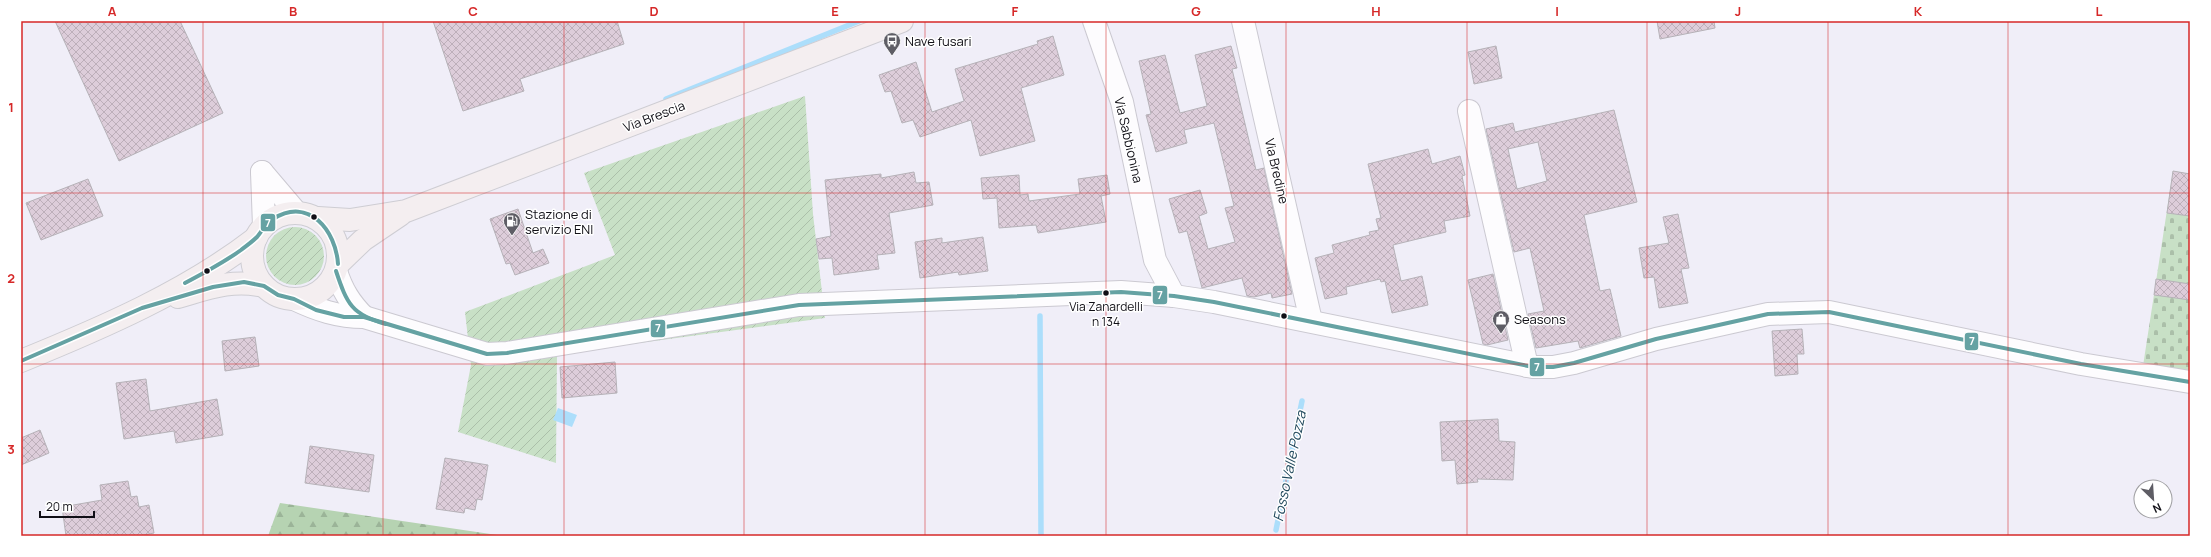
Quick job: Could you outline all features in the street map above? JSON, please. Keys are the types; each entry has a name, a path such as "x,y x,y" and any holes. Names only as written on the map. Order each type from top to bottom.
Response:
{"main road":[{"name":"Via Brescia","path":"142,308 238,252 278,216 296,212 318,218 350,220 406,211 902,21"},
{"name":"Via Brescia","path":"21,361 142,308 213,286 244,282 264,286 278,295 294,299 319,292 329,283 337,268 363,240 406,211"},
{"path":"318,218 328,227 335,238 339,251 337,268"},
{"path":"260,232 252,255 255,271 264,286"}],"street":[{"path":"865,35 888,21"},
{"name":"Via Sabbionina","path":"1094,21 1122,102 1155,260 1174,296"},
{"name":"Via Bredine","path":"1243,21 1311,321"},
{"path":"1470,111 1527,366"},
{"path":"260,232 262,172 296,212"},
{"path":"1140,293 1155,260"},
{"path":"337,268 341,288 351,304 364,318"},
{"path":"294,299 316,310 344,317 364,318 487,354 507,353 799,306 1073,292 1140,293 1174,296 1311,321 1527,366 1553,367 1574,363 1656,338 1768,314 1829,312 2081,364 2190,382"}],"green space":[{"path":"805,96 813,214 825,318 557,354 556,463 458,432 471,365 465,312 615,255 584,173"},
{"path":"2173,171 2190,174 2190,373 2143,366"},
{"path":"295,227 306,229 319,240 322,245 324,256 322,267 311,280 306,283 295,285 284,283 271,272 268,267 266,256 268,245 279,232 284,229"},
{"path":"280,503 504,536 268,536"}],"water":[{"path":"558,408 577,415 572,427 553,420"}],"building":[{"path":"55,21 180,21 223,113 119,161"},
{"path":"433,21 617,21 624,44 520,79 524,91 463,111"},
{"path":"1657,21 1714,21 1715,28 1660,39"},
{"path":"1053,36 1064,75 1021,88 1035,141 980,156 971,120 920,137 913,120 902,123 891,91 885,92 879,75 916,62 932,112 964,101 955,69 1038,44 1037,41"},
{"path":"1231,46 1237,68 1232,69 1256,170 1264,168 1292,294 1272,298 1271,293 1254,297 1247,296 1242,278 1202,288 1187,231 1179,233 1169,199 1200,190 1207,213 1199,216 1208,249 1235,242 1225,208 1234,206 1214,123 1184,130 1187,143 1156,152 1146,115 1151,114 1139,61 1165,55 1180,113 1207,106 1195,55"},
{"path":"1496,46 1502,78 1474,84 1468,52"},
{"path":"1614,110 1637,202 1584,215 1600,291 1610,289 1621,336 1580,348 1578,341 1536,348 1528,314 1544,311 1530,248 1514,252 1486,129 1513,123 1515,132","holes":["1538,142 1547,181 1517,189 1508,149"]},
{"path":"1428,149 1432,164 1460,156 1465,175 1462,176 1470,216 1444,221 1446,232 1393,245 1401,281 1422,276 1428,305 1392,313 1385,281 1381,282 1380,279 1346,287 1347,294 1325,299 1315,258 1334,253 1332,245 1370,235 1369,232 1379,230 1376,219 1381,218 1368,164"},
{"path":"2173,171 2190,174 2190,216 2167,213"},
{"path":"914,172 916,183 929,182 933,205 889,213 895,253 877,255 879,269 834,275 832,258 819,259 816,239 831,236 825,180 881,174 881,178"},
{"path":"1019,175 1020,195 1028,194 1029,201 1080,194 1078,179 1107,175 1110,194 1101,196 1106,222 1038,233 1036,225 999,228 997,198 983,199 981,178"},
{"path":"88,179 103,216 41,240 26,203"},
{"path":"518,209 533,253 543,249 549,263 515,275 510,263 506,264 490,219"},
{"path":"1678,214 1689,268 1681,269 1688,303 1659,308 1654,277 1644,278 1639,248 1669,243 1663,217"},
{"path":"983,237 988,271 959,275 958,272 920,278 915,242 942,238 942,243"},
{"path":"1493,274 1508,340 1487,345 1483,344 1468,280"},
{"path":"2156,279 2190,284 2190,300 2154,295"},
{"path":"1802,329 1804,354 1797,354 1798,374 1775,376 1772,331"},
{"path":"255,337 259,366 225,371 222,341"},
{"path":"615,362 617,393 562,398 560,367"},
{"path":"146,379 150,411 217,399 223,435 176,443 174,431 124,439 116,383"},
{"path":"1498,419 1499,441 1515,442 1513,480 1477,479 1478,482 1457,484 1455,460 1442,461 1440,422"},
{"path":"40,430 49,453 21,465 21,438"},
{"path":"310,446 374,455 369,492 305,483"},
{"path":"445,458 488,465 482,500 477,499 475,510 465,508 464,513 436,509"},
{"path":"128,481 131,497 137,496 139,507 149,505 154,533 139,536 66,536 62,507 102,500 100,485"}],"waterway":[{"path":"666,99 859,21"},
{"path":"1040,316 1041,536"},
{"name":"Fosso Valle Pozza","path":"1276,530 1302,401"}],"transit line":[{"name":"7","path":"185,283 234,255 255,239 273,219 286,213 298,212 309,214 318,220 326,229 332,240 338,264"},
{"name":"7","path":"336,271 344,292 352,306 365,317 386,324"},
{"name":"7","path":"21,361 142,308 213,287 244,282 264,286 278,295 294,299 316,310 344,317 364,317 487,354 507,353 799,305 1121,292 1174,296 1214,302 1533,367 1553,367 1574,363 1656,339 1768,314 1829,312 2081,364 2190,382"}],"place":[{"name":"Nave fusari","path":"892,56"},
{"name":"Stazione di servizio ENI","path":"512,236"},
{"name":"Via Zanardelli n 134","path":"1106,293"},
{"name":"Seasons","path":"1501,334"}]}
